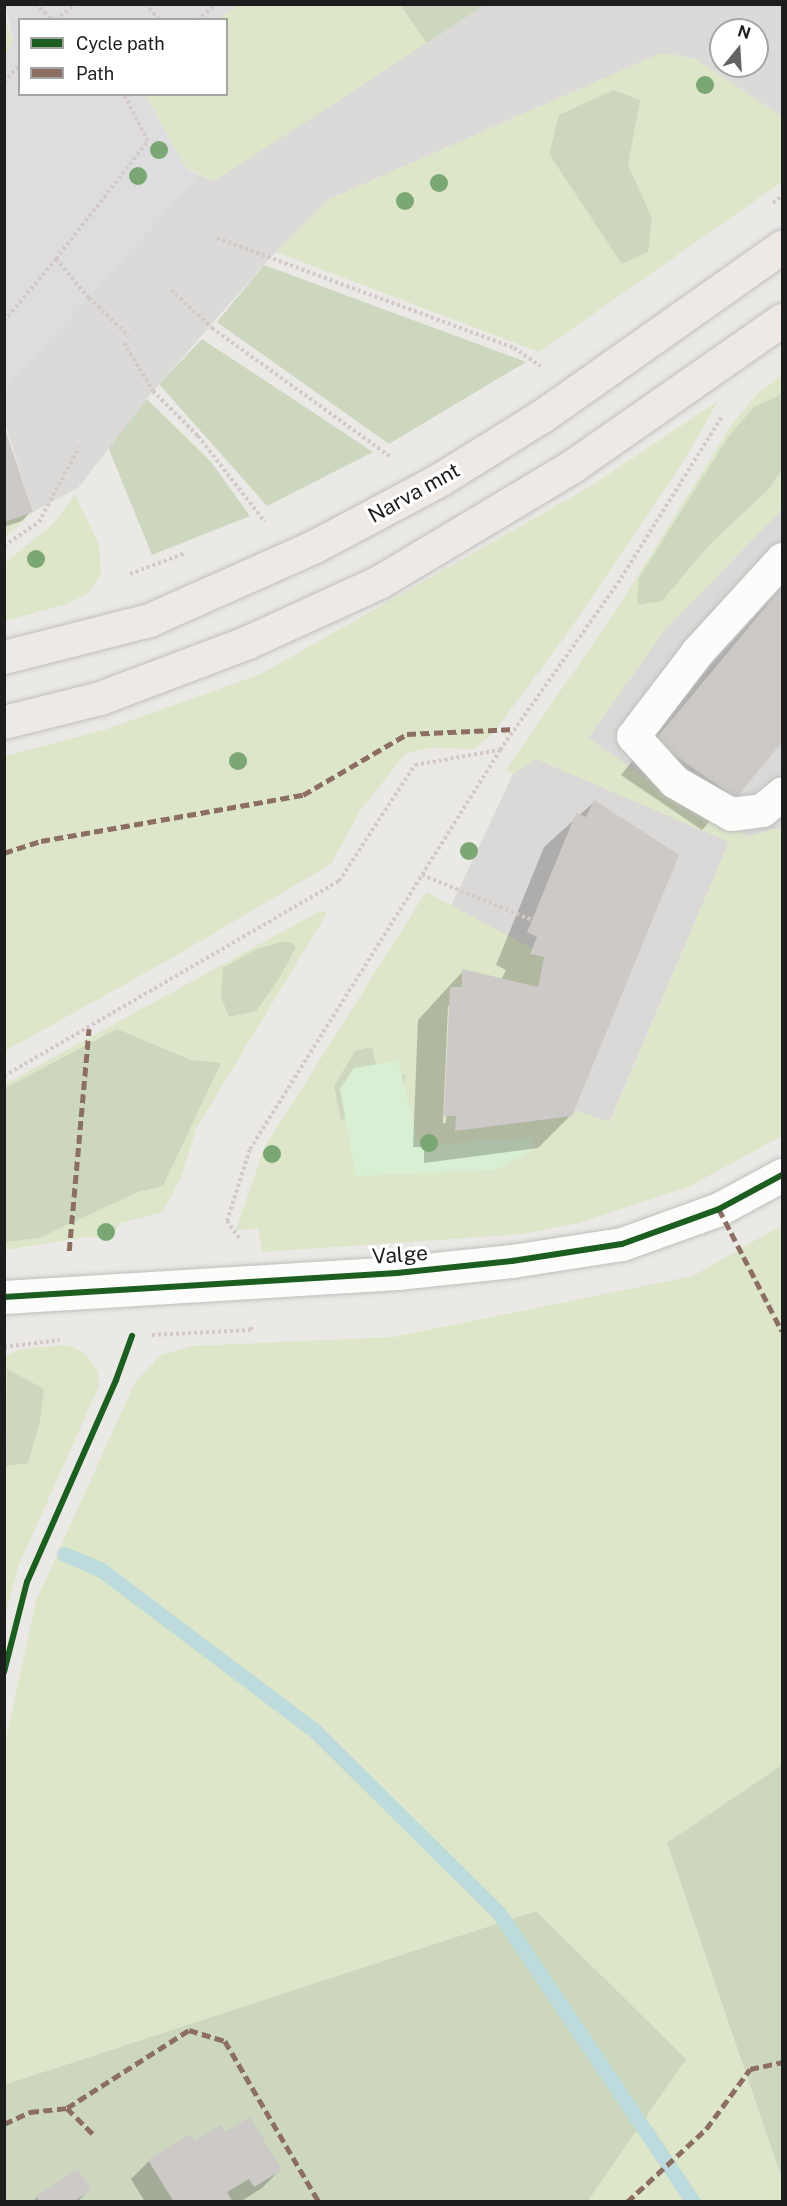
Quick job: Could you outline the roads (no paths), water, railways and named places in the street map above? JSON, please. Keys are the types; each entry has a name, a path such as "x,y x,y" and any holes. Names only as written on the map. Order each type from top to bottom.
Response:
{"main road":[{"name":"Narva mnt","path":"4,657 149,620 325,541 439,480 542,416 783,247"},
{"path":"4,722 100,698 248,642 379,582 571,467 783,320"}],"street":[{"path":"783,559 698,651 633,736 675,782 731,814 762,810 783,793"},
{"name":"Valge","path":"4,1297 420,1270 622,1244 719,1209 783,1175"}],"waterway":[{"path":"64,1554 100,1569 316,1732 499,1913 693,2202"}]}
